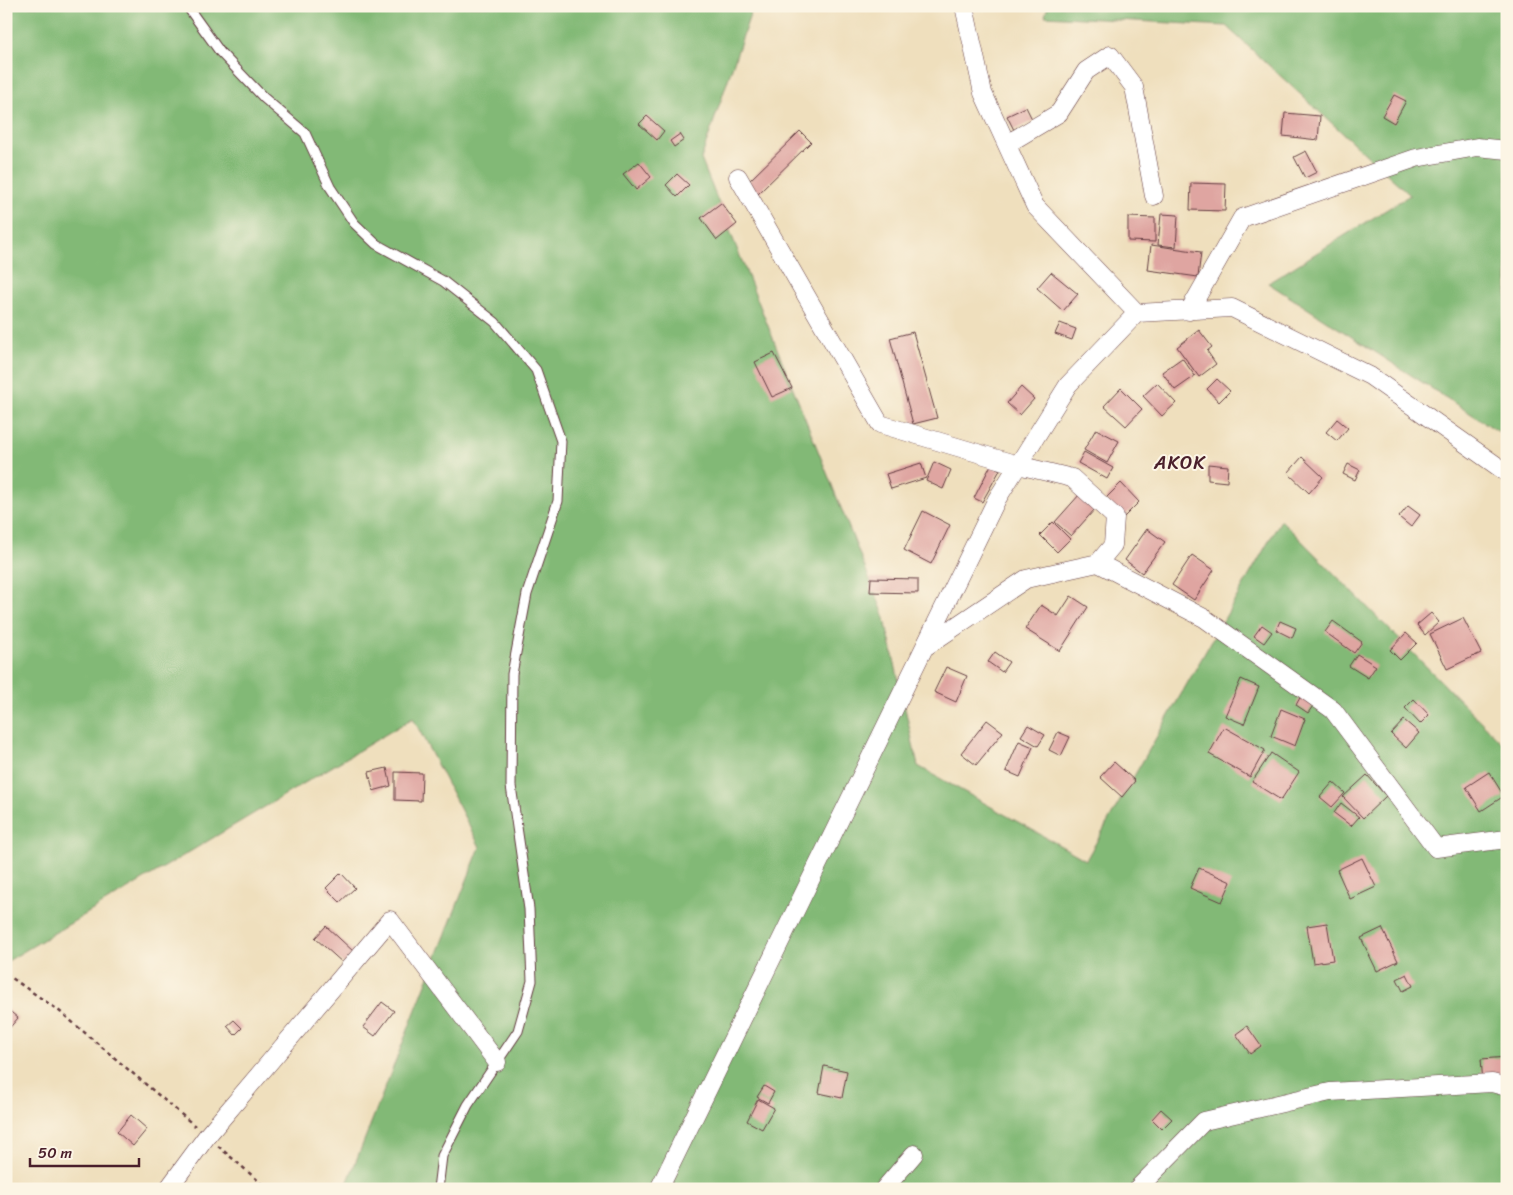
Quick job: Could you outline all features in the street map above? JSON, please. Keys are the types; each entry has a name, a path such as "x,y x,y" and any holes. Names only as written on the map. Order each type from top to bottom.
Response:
{"street":[{"path":"964,6 984,93 1035,206 1137,313"},
{"path":"1007,144 1059,113 1086,71 1110,55 1134,87 1154,196"},
{"path":"1188,311 1242,218 1416,158 1477,147 1507,150"},
{"path":"738,177 880,424 1018,465 1072,478 1115,518 1113,545 1098,563 1026,579 925,647"},
{"path":"659,1189 997,499 1068,384 1137,313 1232,308 1370,376 1507,473"},
{"path":"1098,563 1204,618 1333,710 1436,848 1507,839"},
{"path":"168,1189 207,1136 390,920 497,1062"},
{"path":"1137,1189 1204,1121 1330,1092 1492,1083 1507,1087"},
{"path":"884,1189 914,1154"}],"lane":[{"path":"187,6 220,52 264,98 305,133 330,188 354,223 376,244 443,281 495,322 536,370 561,441 558,501 526,594 512,674 511,786 529,909 532,981 518,1031 468,1105 442,1156 438,1189"}],"path":[{"path":"6,974 58,1010 268,1189"}],"green space":[{"path":"6,6 753,6 701,159 884,615 918,766 1086,860 1281,520 1507,748 1507,1189 345,1189 480,847 413,718 6,962"},
{"path":"1048,6 1507,6 1507,437 1268,283 1410,195 1226,26 1045,16"}],"building":[{"path":"1394,95 1406,101 1394,123 1382,116"},
{"path":"1026,107 1033,121 1014,130 1007,116"},
{"path":"1285,113 1320,116 1318,140 1283,136"},
{"path":"647,116 664,131 657,140 639,124"},
{"path":"800,131 811,142 757,195 746,184"},
{"path":"680,134 684,140 674,147 670,141"},
{"path":"1306,151 1317,172 1305,178 1294,157"},
{"path":"639,162 651,177 636,190 623,174"},
{"path":"677,174 689,185 677,197 666,185"},
{"path":"1191,183 1226,184 1225,211 1190,210"},
{"path":"721,203 737,224 717,240 701,218"},
{"path":"1161,214 1178,215 1176,247 1158,245"},
{"path":"1128,217 1155,218 1155,242 1128,241"},
{"path":"1151,245 1201,252 1198,277 1148,270"},
{"path":"1051,272 1078,294 1063,311 1037,288"},
{"path":"1060,323 1076,329 1072,340 1055,334"},
{"path":"1199,330 1212,347 1207,351 1216,364 1199,377 1177,347"},
{"path":"913,332 937,418 913,424 890,338"},
{"path":"774,353 792,388 772,397 755,362"},
{"path":"1182,358 1195,376 1175,390 1162,372"},
{"path":"1217,379 1230,391 1219,402 1207,389"},
{"path":"1157,383 1176,403 1162,416 1143,396"},
{"path":"1021,387 1034,399 1020,415 1007,403"},
{"path":"1121,388 1142,409 1126,426 1104,406"},
{"path":"1337,419 1348,428 1337,441 1326,432"},
{"path":"1096,429 1119,441 1107,463 1084,450"},
{"path":"1084,452 1113,468 1107,479 1078,463"},
{"path":"1302,457 1323,477 1309,493 1288,473"},
{"path":"934,462 951,470 943,489 926,481"},
{"path":"921,463 926,478 891,489 886,474"},
{"path":"1208,464 1228,466 1227,482 1208,480"},
{"path":"1348,464 1360,470 1355,480 1343,474"},
{"path":"991,465 1000,470 982,502 974,498"},
{"path":"1121,483 1139,502 1123,518 1105,499"},
{"path":"1080,494 1095,509 1071,536 1055,522"},
{"path":"1408,506 1420,515 1411,527 1399,517"},
{"path":"923,511 950,525 931,564 904,550"},
{"path":"1053,522 1070,539 1057,552 1040,535"},
{"path":"1147,529 1165,542 1142,573 1125,560"},
{"path":"1192,555 1214,570 1194,600 1172,585"},
{"path":"871,578 918,579 918,593 870,592"},
{"path":"1071,596 1088,607 1060,651 1025,629 1041,605 1058,616"},
{"path":"1431,613 1439,622 1425,635 1417,625"},
{"path":"1463,618 1481,653 1447,669 1430,634"},
{"path":"1280,621 1296,628 1292,638 1276,630"},
{"path":"1333,621 1362,642 1354,653 1325,632"},
{"path":"1262,625 1272,632 1264,643 1254,636"},
{"path":"1406,633 1417,643 1400,660 1390,650"},
{"path":"995,652 1009,662 1002,672 988,662"},
{"path":"1357,654 1376,666 1368,678 1349,666"},
{"path":"946,667 967,676 956,702 934,692"},
{"path":"1241,679 1259,687 1244,724 1225,716"},
{"path":"1302,694 1315,703 1308,713 1296,705"},
{"path":"1414,699 1429,715 1420,724 1405,708"},
{"path":"1281,709 1305,719 1295,746 1271,736"},
{"path":"987,720 1003,732 976,765 961,753"},
{"path":"1404,720 1419,733 1406,748 1391,734"},
{"path":"1028,725 1045,735 1038,746 1021,736"},
{"path":"1224,727 1265,750 1250,777 1209,754"},
{"path":"1058,732 1070,737 1061,756 1049,750"},
{"path":"1019,741 1033,747 1020,777 1006,771"},
{"path":"1271,753 1299,772 1281,800 1252,782"},
{"path":"1114,762 1135,781 1122,797 1100,777"},
{"path":"387,768 391,786 373,791 369,772"},
{"path":"395,772 422,773 421,801 395,800"},
{"path":"1489,772 1504,796 1481,811 1466,787"},
{"path":"1367,775 1386,796 1363,818 1343,797"},
{"path":"1333,782 1345,793 1332,807 1320,797"},
{"path":"1341,803 1359,817 1351,826 1334,813"},
{"path":"1362,858 1376,887 1350,899 1337,870"},
{"path":"1199,868 1231,882 1222,902 1190,888"},
{"path":"341,873 355,888 340,902 326,888"},
{"path":"1327,923 1333,960 1313,963 1307,926"},
{"path":"326,926 354,952 344,964 315,938"},
{"path":"1382,928 1398,961 1377,971 1361,938"},
{"path":"1407,974 1413,986 1403,991 1397,979"},
{"path":"382,1002 394,1011 375,1036 363,1027"},
{"path":"6,1008 18,1018 6,1032"},
{"path":"234,1020 242,1028 235,1035 227,1026"},
{"path":"1247,1026 1261,1046 1250,1054 1236,1034"},
{"path":"1507,1057 1507,1080 1483,1082 1481,1059"},
{"path":"824,1066 847,1071 842,1098 819,1093"},
{"path":"764,1086 774,1092 768,1103 757,1097"},
{"path":"758,1099 774,1108 762,1129 747,1121"},
{"path":"1161,1109 1172,1119 1162,1129 1152,1119"},
{"path":"131,1115 147,1129 133,1146 117,1132"}],"district":[{"name":"AKOK","path":"1180,462"}]}
